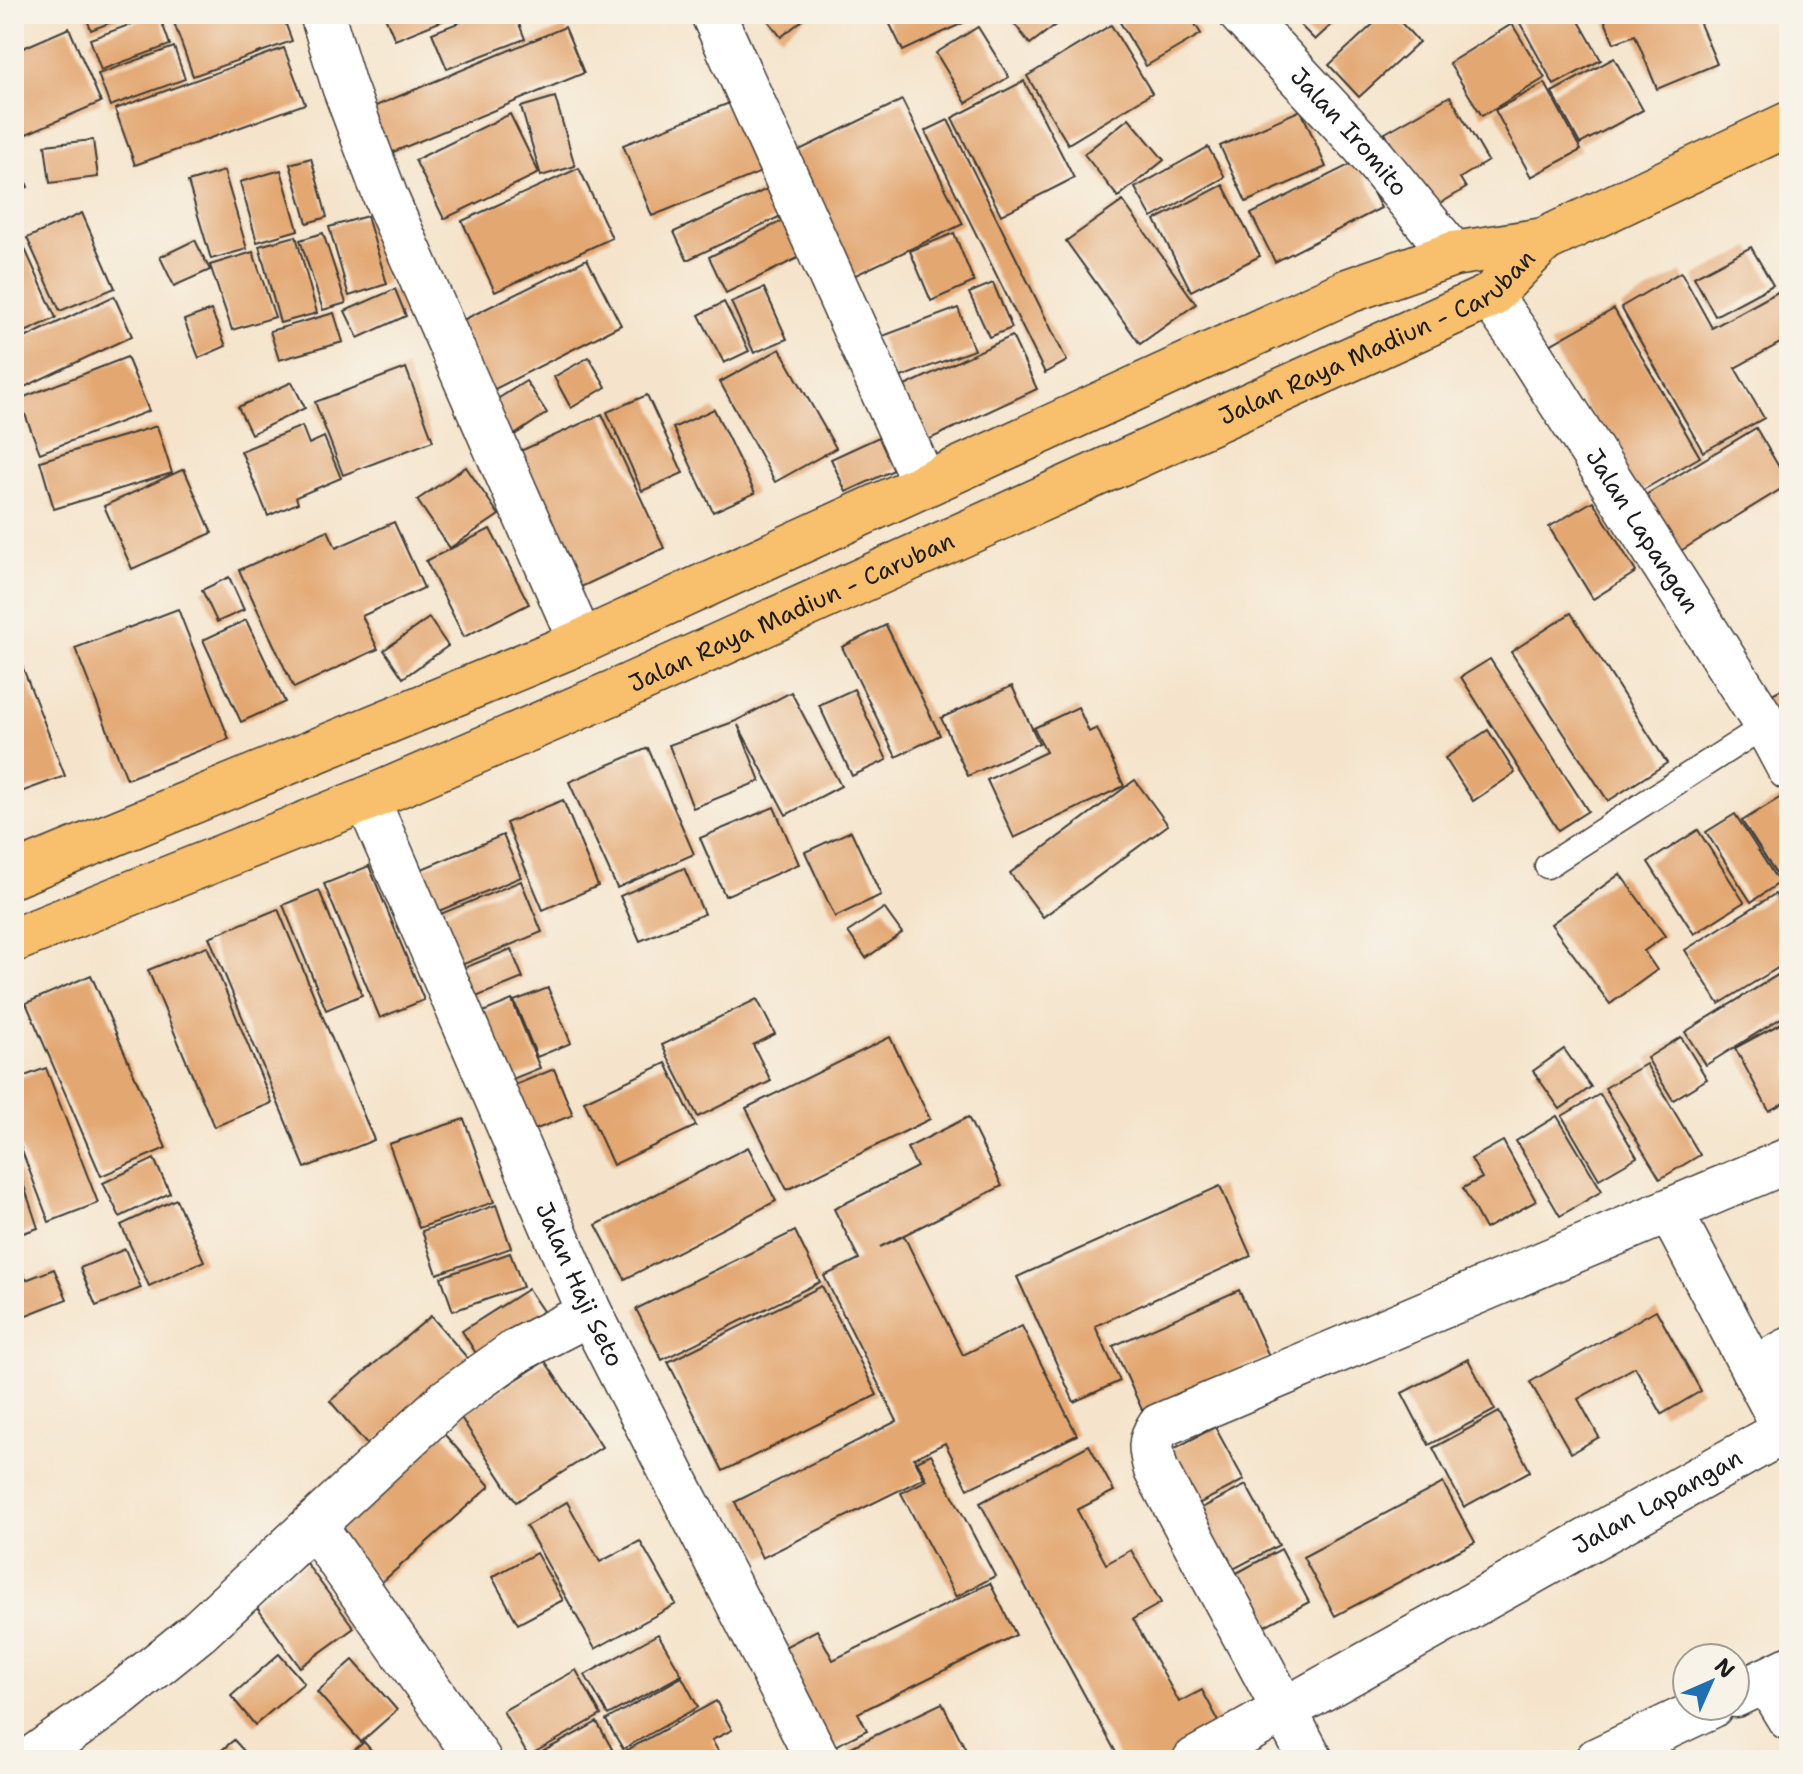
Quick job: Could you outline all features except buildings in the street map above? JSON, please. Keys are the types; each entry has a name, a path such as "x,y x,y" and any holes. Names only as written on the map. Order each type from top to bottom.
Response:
{"highway":[{"name":"Jalan Raya Madiun - Caruban","path":"14,875 581,642 1348,291 1453,254 1544,240 1789,124"},
{"name":"Jalan Raya Madiun - Caruban","path":"14,940 367,799 626,687 1490,296 1544,240"}],"street":[{"path":"322,14 386,198 581,642"},
{"path":"713,14 924,483"},
{"name":"Jalan Iromito","path":"1241,14 1364,146 1453,254"},
{"name":"Jalan Lapangan","path":"1490,296 1766,725 1789,768"},
{"name":"Jalan Haji Seto","path":"367,799 590,1313 818,1760"},
{"path":"1311,1760 1156,1470 1150,1449 1151,1437 1159,1426 1186,1411 1789,1160"},
{"name":"Jalan Lapangan","path":"1195,1760 1284,1708 1787,1434 1771,1360 1670,1211"},
{"path":"30,1760 120,1695 198,1632 448,1400 518,1350 590,1313"},
{"path":"314,1525 479,1760"},
{"path":"1763,1681 1789,1718"},
{"path":"1597,1760 1677,1722"}],"lane":[{"path":"1547,866 1766,725"}]}
